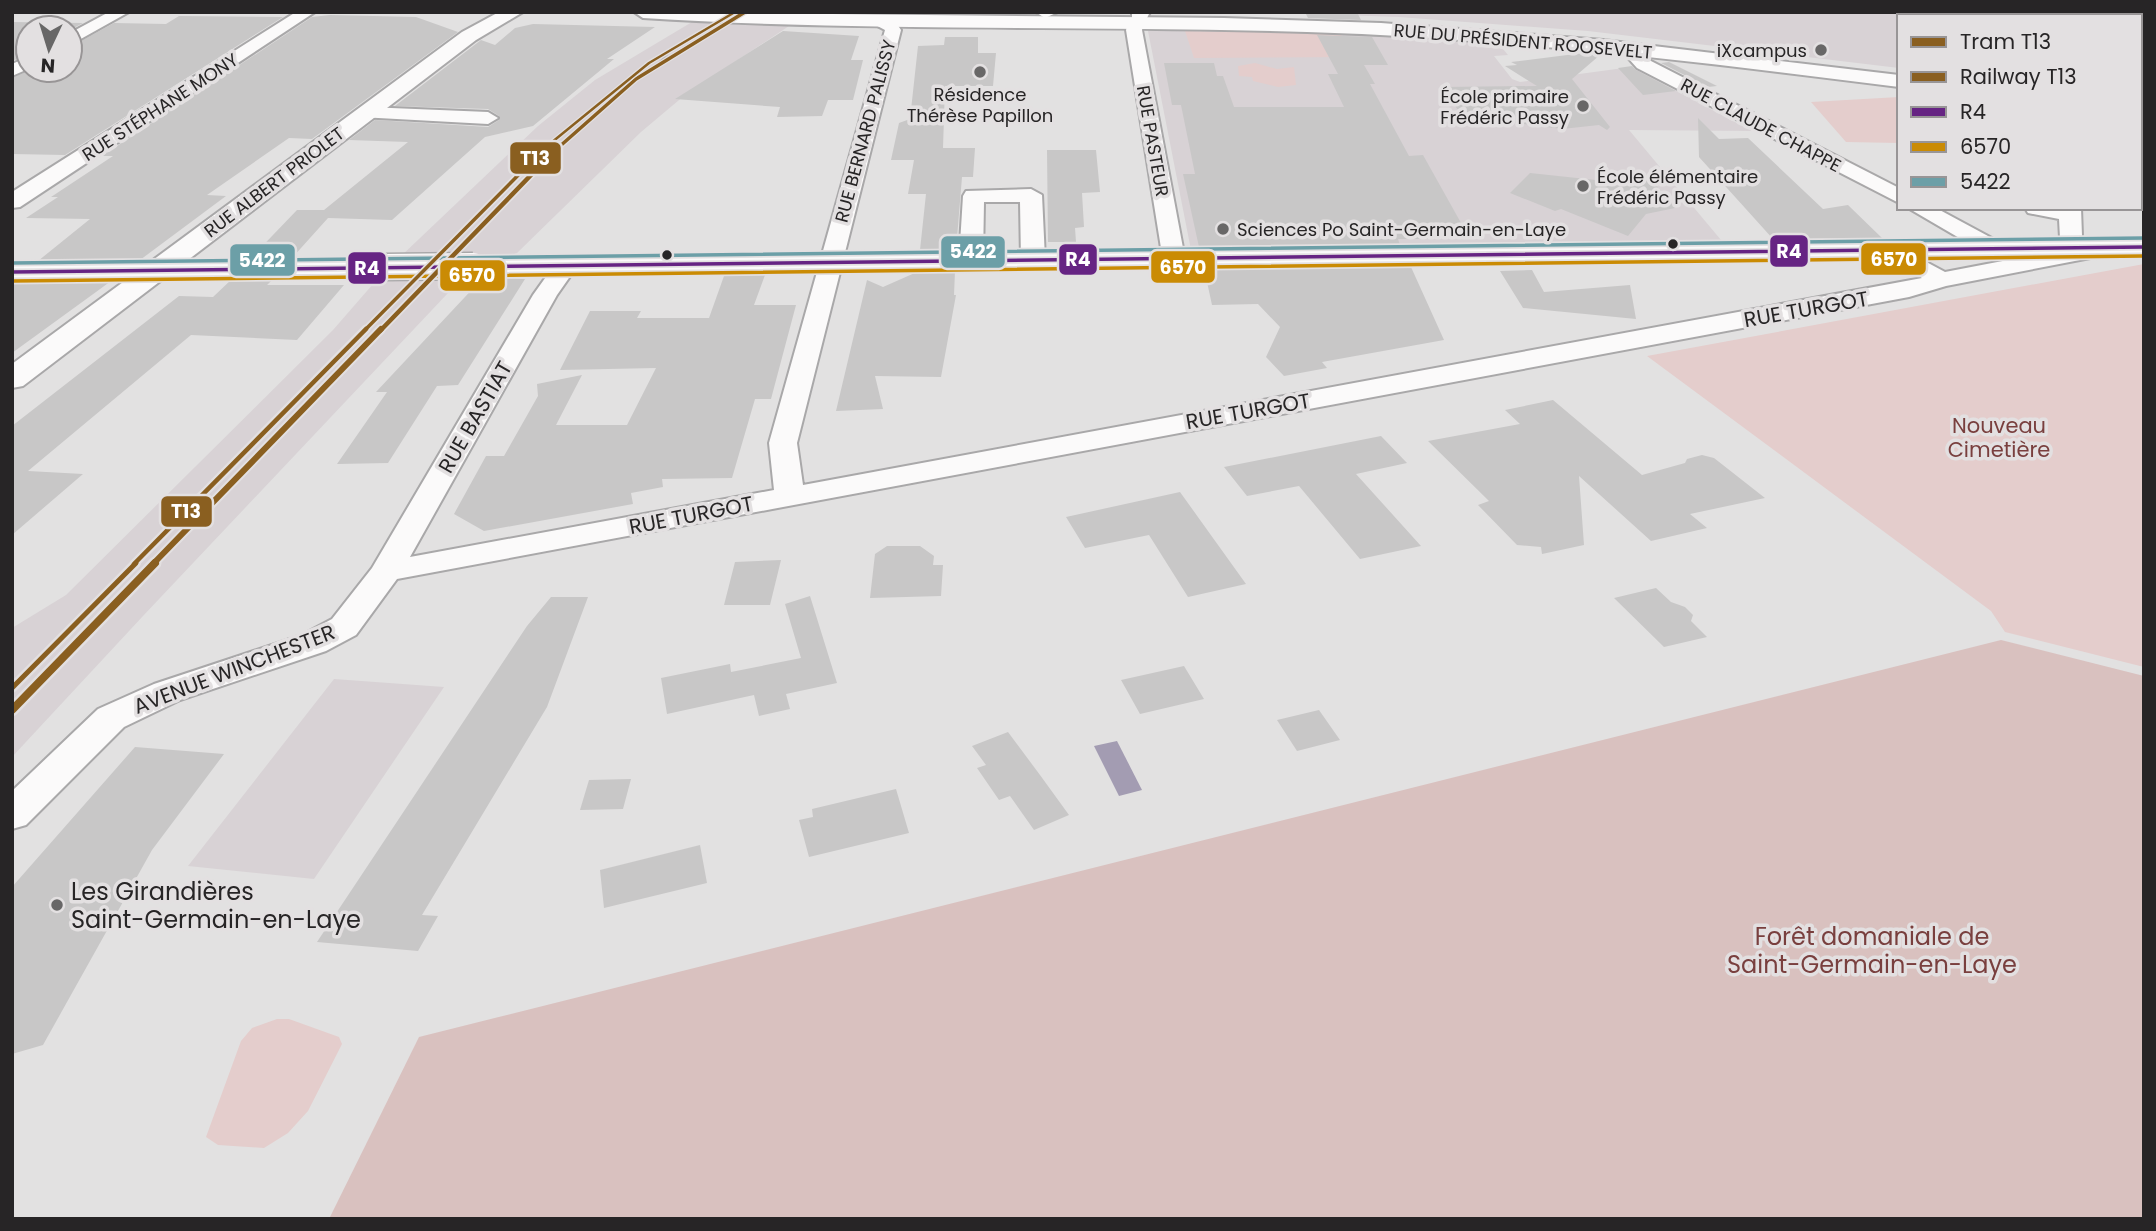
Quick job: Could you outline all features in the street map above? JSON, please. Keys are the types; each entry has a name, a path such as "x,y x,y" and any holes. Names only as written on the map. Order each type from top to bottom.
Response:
{"main road":[{"name":"RUE ALBERT PRIOLET","path":"469,36 486,12"},
{"name":"RUE ALBERT PRIOLET","path":"12,379 469,36 514,12"},
{"name":"RUE DU PRÉSIDENT ROOSEVELT","path":"643,12 876,21 1134,18 1378,23 1535,35 1897,75"},
{"path":"774,12 1047,13"},
{"name":"RUE DU PRÉSIDENT ROOSEVELT","path":"1015,12 1382,29 1629,48 1897,82"},
{"path":"750,16 1134,18"},
{"path":"12,272 2144,247"}],"street":[{"path":"84,32 121,12"},
{"name":"RUE STÉPHANE MONY","path":"12,202 307,12"},
{"name":"RUE PASTEUR","path":"1134,18 1167,222 1172,248 1178,257"},
{"name":"RUE BERNARD PALISSY","path":"789,496 783,443 893,30 889,24 876,21"},
{"name":"RUE CLAUDE CHAPPE","path":"1629,48 1643,64 1897,196"},
{"path":"367,113 488,118"},
{"path":"12,178 43,183"},
{"path":"971,260 974,196 985,195 1031,195 1033,259"},
{"path":"1923,210 1993,248"},
{"path":"2054,210 2071,212 2071,238 2083,247"},
{"name":"RUE TURGOT","path":"386,571 1909,290 1941,279 2110,247"},
{"path":"1889,248 1941,279"},
{"name":"RUE BASTIAT","path":"386,571 538,307 566,265"},
{"name":"AVENUE WINCHESTER","path":"12,816 111,718 167,692 314,643 344,628 386,571"}],"shaded area":[{"name":"iXcampus","path":"1254,12 2144,12 2144,100 2142,14 1897,14 1897,68 1588,31 1399,17"},
{"path":"692,22 792,24 685,95 641,132 517,253 505,258 399,258 538,126 595,80"},
{"path":"1169,28 1378,34 1498,43 1508,55 1494,56 1512,79 1520,82 1631,67 1752,131 1629,130 1721,240 1529,247 1191,250 1148,31"},
{"path":"465,275 12,757 12,628 66,595 333,330 380,276"},
{"path":"334,679 444,687 314,879 188,866"},
{"path":"1117,741 1142,790 1119,796 1094,746"}],"green space":[{"path":"1246,27 1339,30 1351,57 1194,58 1185,31 1246,32"},
{"path":"1255,63 1277,69 1294,67 1296,85 1278,87 1253,81 1252,77 1239,76 1238,66"},
{"path":"1897,97 1897,143 1846,142 1811,102"},
{"name":"Nouveau Cimetière","path":"2144,264 2144,667 2005,632 1991,611 1647,356"},
{"name":"Forêt domaniale de Saint-Germain-en-Laye","path":"2001,640 2144,676 2144,1219 329,1219 419,1037"},
{"path":"277,1019 289,1019 339,1037 342,1044 308,1111 288,1133 264,1148 218,1145 206,1137 241,1041 252,1028"}],"building":[{"path":"1305,12 1357,12 1361,20 1308,18"},
{"path":"179,16 283,17 65,155 12,154 12,78 14,77 14,84 84,84 84,39 114,23 166,24"},
{"path":"312,17 416,17 458,32 312,139 289,138 207,195 226,196 140,260 38,261 90,219 26,218 58,197 51,197 113,156 102,156"},
{"path":"12,22 14,22 14,60 12,61"},
{"path":"533,24 655,27 607,59 614,59 533,126 485,137 392,220 328,218 292,258 251,258 297,210 324,210 408,142 349,140 375,120 488,127 499,120 499,116 488,109 395,106 481,40 495,45 515,28"},
{"path":"783,31 859,36 851,60 863,60 853,100 828,100 822,116 777,117 780,107 675,99"},
{"path":"1317,35 1372,37 1388,65 1364,65 1375,84 1370,84 1409,156 1423,155 1470,239 1398,239 1400,245 1199,247 1183,174 1195,174 1181,105 1172,105 1164,63 1214,63 1217,76 1223,76 1234,107 1344,107 1328,74 1338,74"},
{"path":"945,37 978,37 978,53 996,53 993,86 945,86 943,148 975,148 973,177 962,177 956,250 920,250 926,194 908,194 914,160 891,160 899,123 910,119 918,46 944,45"},
{"path":"1583,53 1600,55 1572,79 1610,127 1607,130 1599,125 1562,129 1510,122 1508,118 1463,118 1443,87 1537,86 1505,66 1517,65 1511,62"},
{"path":"1669,62 1717,86 1708,87 1661,63"},
{"path":"1632,66 1676,91 1643,95 1618,68"},
{"path":"1698,118 1719,139 1748,138 1823,209 1848,205 1882,238 1773,239 1699,157"},
{"path":"1047,150 1096,150 1100,192 1082,193 1084,227 1075,228 1076,242 1048,242"},
{"path":"1530,173 1605,181 1619,186 1628,177 1652,180 1675,208 1646,214 1628,236 1561,209 1555,211 1510,193"},
{"path":"1408,266 1405,267 1411,267 1444,340 1322,362 1327,368 1284,376 1266,357 1280,327 1258,304 1212,305 1204,268"},
{"path":"1532,270 1544,292 1630,285 1636,319 1523,308 1500,271"},
{"path":"955,271 956,295 941,377 875,376 883,409 836,411 867,280 883,287 917,272"},
{"path":"765,275 754,305 796,305 771,399 755,399 732,478 662,479 663,487 631,493 633,504 484,531 454,514 486,456 504,456 538,396 537,384 582,375 556,425 627,425 656,368 560,370 590,311 641,311 637,318 709,318 724,276"},
{"path":"274,278 267,285 344,285 297,340 191,335 28,471 83,474 12,535 12,426 179,296 213,297 232,279"},
{"path":"487,278 525,279 458,385 437,386 388,463 337,464 387,392 376,392 479,282"},
{"path":"111,281 96,292 12,353 12,283"},
{"path":"1553,400 1642,475 1685,463 1687,459 1702,455 1714,458 1765,498 1690,514 1707,528 1651,541 1579,476 1584,545 1542,554 1541,547 1517,545 1478,505 1489,501 1428,441 1520,424 1505,410"},
{"path":"1381,436 1407,463 1356,474 1421,546 1360,559 1299,486 1247,496 1224,467"},
{"path":"1180,492 1246,584 1188,597 1149,535 1085,548 1066,517"},
{"path":"887,546 920,546 934,556 933,565 943,565 941,596 870,598 875,554"},
{"path":"781,560 770,605 724,605 735,562"},
{"path":"1656,588 1671,602 1685,607 1693,615 1691,621 1707,637 1664,647 1614,598"},
{"path":"810,596 837,683 786,694 790,709 759,716 754,695 667,714 661,678 730,664 731,672 801,658 785,604"},
{"path":"551,597 588,597 547,707 422,915 438,916 418,951 317,942 527,626"},
{"path":"1184,666 1204,699 1140,714 1121,680"},
{"path":"1319,710 1340,740 1297,751 1277,720"},
{"path":"1008,732 1069,815 1034,830 1010,796 999,800 977,768 986,765 972,746"},
{"name":"Les Girandières Saint-Germain-en-Laye","path":"135,747 224,754 152,850 43,1045 12,1054 12,887"},
{"path":"631,779 623,809 580,810 589,780"},
{"path":"896,789 909,833 809,857 799,820 813,817 812,809"},
{"path":"700,845 707,883 604,908 600,870"}],"tram line":[{"name":"T13","path":"12,688 562,131 649,63 735,12"},
{"path":"660,62 675,46"},
{"path":"405,289 449,257"}],"rail line":[{"name":"T13","path":"12,710 573,132 636,79 745,12"}],"transit line":[{"name":"5422","path":"12,263 2144,238"},
{"name":"R4","path":"12,272 2144,247"},
{"name":"6570","path":"12,281 2144,256"}],"place":[{"name":"iXcampus","path":"1821,50"},
{"name":"Résidence Thérèse Papillon","path":"980,72"},
{"name":"École primaire Frédéric Passy","path":"1583,106"},
{"name":"École élémentaire Frédéric Passy","path":"1583,186"},
{"name":"Sciences Po Saint-Germain-en-Laye","path":"1223,229"},
{"name":"Les Girandières Saint-Germain-en-Laye","path":"57,905"}]}
